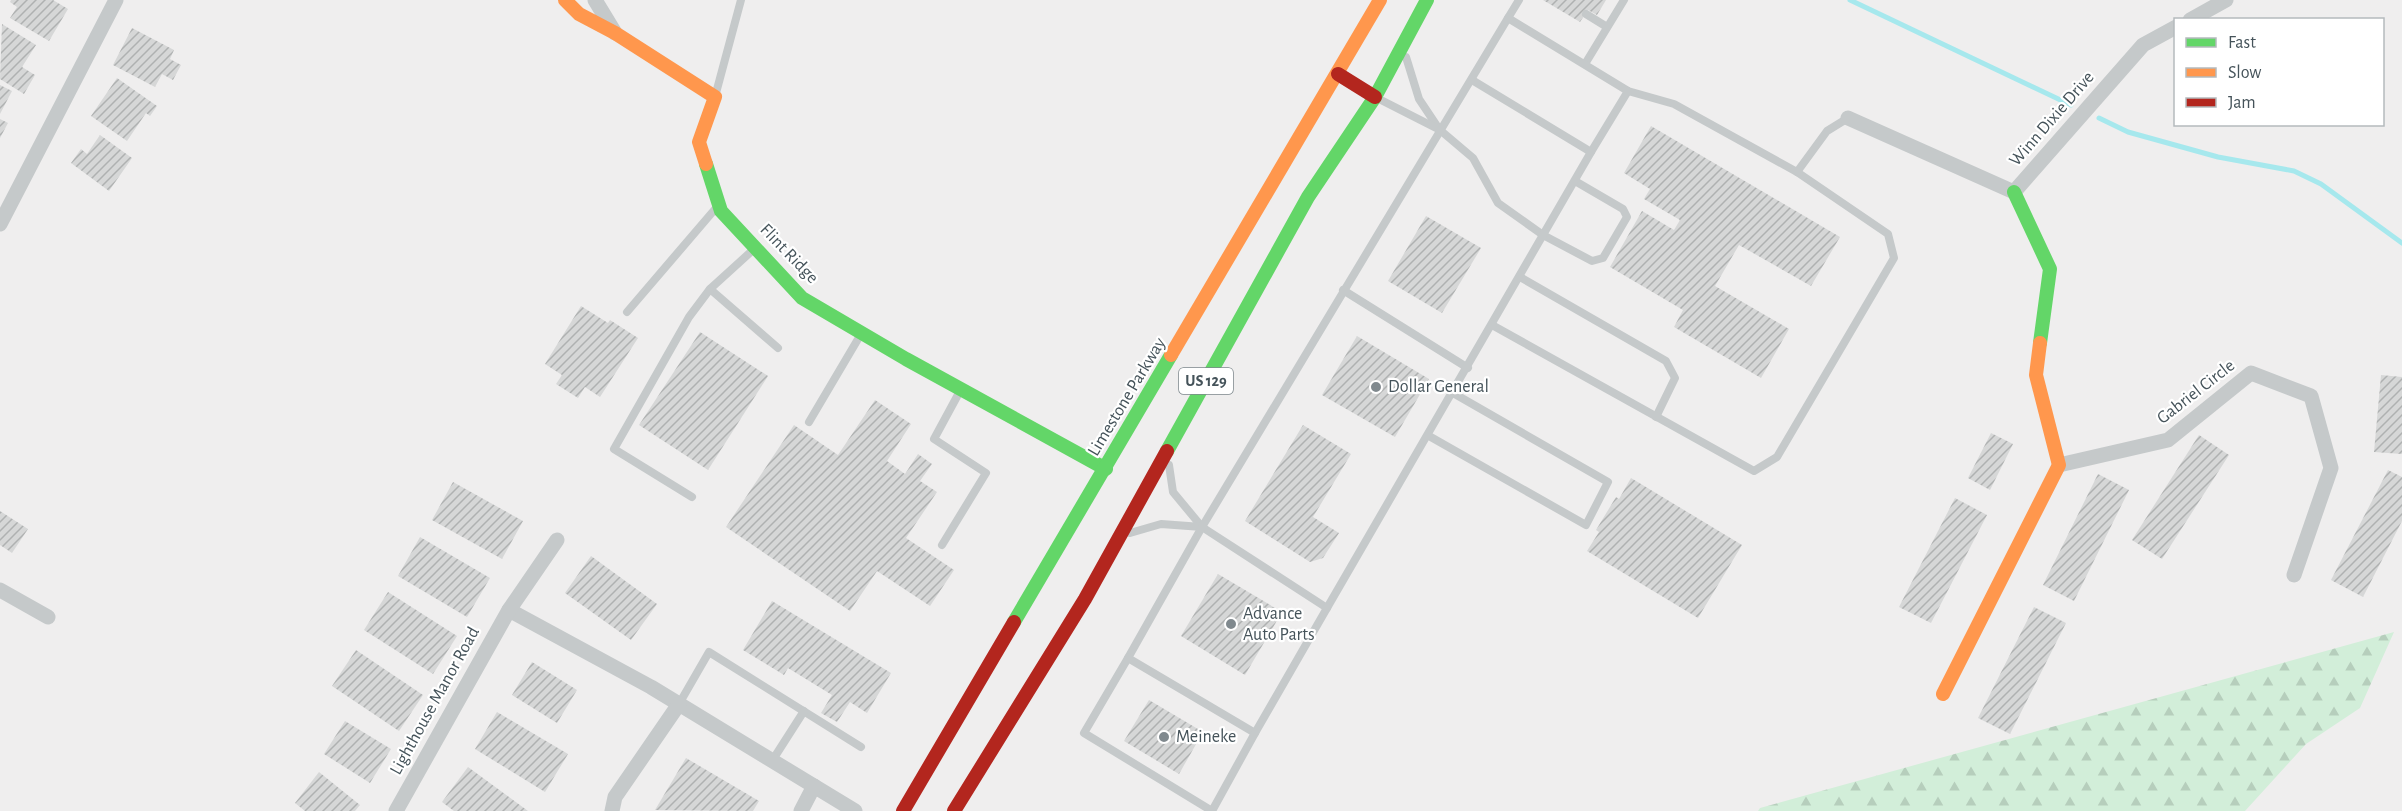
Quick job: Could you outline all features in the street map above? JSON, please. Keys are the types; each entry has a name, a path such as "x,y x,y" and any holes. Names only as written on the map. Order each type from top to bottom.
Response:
{"main road":[{"path":"565,0 579,14 615,33 715,98"},
{"name":"Limestone Parkway","path":"903,811 1380,0"},
{"name":"US 129","path":"954,811 1085,598 1308,197 1375,97 1427,0"},
{"path":"1338,74 1375,97"},
{"name":"Flint Ridge","path":"715,98 699,142 721,212 802,298 961,390 1106,469"},
{"path":"1943,694 2059,465 2036,375 2050,269 2014,192"}],"street":[{"path":"0,224 116,0"},
{"path":"596,0 615,33"},
{"path":"2194,18 2226,0"},
{"name":"Winn Dixie Drive","path":"1848,118 2014,192 2143,45 2174,28"},
{"name":"Gabriel Circle","path":"2059,465 2168,440 2251,373 2311,396 2331,468 2294,574"},
{"name":"Lighthouse Manor Road","path":"396,811 509,610 557,540"},
{"path":"0,590 48,617"},
{"path":"509,610 679,704 855,811"},
{"path":"612,811 615,797 679,704"},
{"path":"801,811 814,786"}],"lane":[{"path":"715,98 741,0"},
{"path":"1519,0 1202,527 1084,733 1212,811 1628,91"},
{"path":"1585,64 1624,0"},
{"path":"1586,14 1607,27"},
{"path":"1492,325 1754,471 1778,457 1894,258 1888,234 1797,172 1674,104 1628,91 1508,18"},
{"path":"1407,38 1406,63 1419,99 1440,130"},
{"path":"1472,80 1592,152"},
{"path":"1375,97 1440,130 1473,158 1498,203 1543,236 1592,261 1604,258 1627,217 1623,209 1575,181"},
{"path":"1797,172 1827,131 1848,118"},
{"path":"627,312 719,204"},
{"path":"692,497 614,449 689,317 710,289 755,248"},
{"path":"1520,277 1666,361 1675,378 1656,417"},
{"path":"710,289 778,348"},
{"path":"1343,290 1468,368"},
{"path":"809,422 861,333"},
{"path":"942,545 986,473 934,439 961,390"},
{"path":"1429,436 1586,525 1608,482 1454,393"},
{"path":"1167,451 1173,492 1202,527 1328,608"},
{"path":"1120,536 1161,524 1202,527"},
{"path":"679,704 709,652 861,747"},
{"path":"1128,658 1255,733"},
{"path":"772,761 804,711"}],"green space":[{"path":"2394,632 2360,708 2306,744 2245,811 1758,811 1760,808"}],"building":[{"path":"11,0 53,0 68,9 49,41 10,18 17,7 10,2"},
{"path":"1543,0 1606,0 1597,15 1588,10 1580,22"},
{"path":"2,24 36,45 22,67 35,75 24,94 0,79"},
{"path":"132,28 174,50 170,59 181,65 173,80 162,74 155,87 113,65"},
{"path":"117,78 157,106 150,116 146,113 127,141 91,116"},
{"path":"0,85 12,91 0,114"},
{"path":"0,119 8,123 0,138"},
{"path":"1651,126 1840,237 1811,286 1739,245 1715,286 1789,329 1761,378 1674,327 1683,310 1610,267 1642,211 1674,230 1680,220 1644,199 1650,189 1624,173"},
{"path":"100,135 132,158 109,191 71,163 81,149 87,154"},
{"path":"1426,216 1481,248 1442,313 1388,281"},
{"path":"581,306 608,323 610,320 638,338 600,397 585,387 578,398 556,384 562,375 545,364"},
{"path":"700,332 768,376 708,470 639,425"},
{"name":"Dollar General","path":"1357,336 1429,379 1395,437 1322,395"},
{"path":"2381,375 2402,377 2402,454 2374,452"},
{"path":"875,400 911,424 887,461 905,474 918,454 932,464 920,481 937,492 906,538 954,570 930,606 877,571 850,611 726,527 794,425 838,455"},
{"path":"1303,425 1351,454 1313,517 1339,533 1323,558 1310,562 1245,521"},
{"path":"1991,433 2013,444 1990,490 1968,478"},
{"path":"2199,435 2229,455 2162,559 2132,540"},
{"path":"2388,470 2402,477 2402,521 2363,597 2331,580"},
{"path":"2098,474 2129,490 2074,601 2043,585"},
{"path":"1631,478 1742,545 1698,618 1587,551 1599,532 1596,530 1616,497 1619,499"},
{"path":"453,482 523,521 502,559 432,520"},
{"path":"1955,498 1987,515 1931,623 1899,607"},
{"path":"0,511 28,529 12,553 0,545"},
{"path":"420,537 490,578 467,617 398,576"},
{"path":"591,556 657,604 631,640 565,593"},
{"name":"Advance Auto Parts","path":"1218,574 1282,612 1245,675 1181,636"},
{"path":"388,592 457,636 433,674 364,630"},
{"path":"772,601 891,673 867,713 850,702 837,722 821,713 832,695 788,668 784,675 743,650"},
{"path":"2034,607 2066,623 2010,734 1978,718"},
{"path":"356,650 423,695 399,731 332,686"},
{"path":"532,662 577,690 557,723 512,695"},
{"name":"Meineke","path":"1149,700 1203,732 1179,774 1124,741"},
{"path":"497,712 568,754 545,792 475,749"},
{"path":"345,721 391,749 370,783 324,754"},
{"path":"686,758 759,801 753,811 655,810"},
{"path":"468,767 528,811 454,811 442,802"},
{"path":"319,772 360,805 355,811 305,811 295,803"}],"waterway":[{"path":"1850,0 2071,105"},
{"path":"2099,118 2128,132 2218,157 2294,171 2321,184 2402,243"}],"traffic: fast":[{"path":"1167,451 1308,197 1375,97 1427,0"},
{"path":"706,164 721,211 802,298 906,359 1106,469"},
{"path":"2014,192 2050,269 2040,343"},
{"path":"1014,622 1171,355"}],"traffic: slow":[{"path":"565,0 579,14 615,33 715,97 699,142 706,164"},
{"path":"1171,355 1380,0"},
{"path":"1943,694 2059,465 2036,375 2040,343"}],"traffic: jam":[{"path":"1338,74 1375,97"},
{"path":"954,811 1085,599 1167,451"},
{"path":"903,811 1014,622"}],"place":[{"name":"Dollar General","path":"1376,387"},
{"name":"Advance Auto Parts","path":"1231,624"},
{"name":"Meineke","path":"1164,737"}]}
